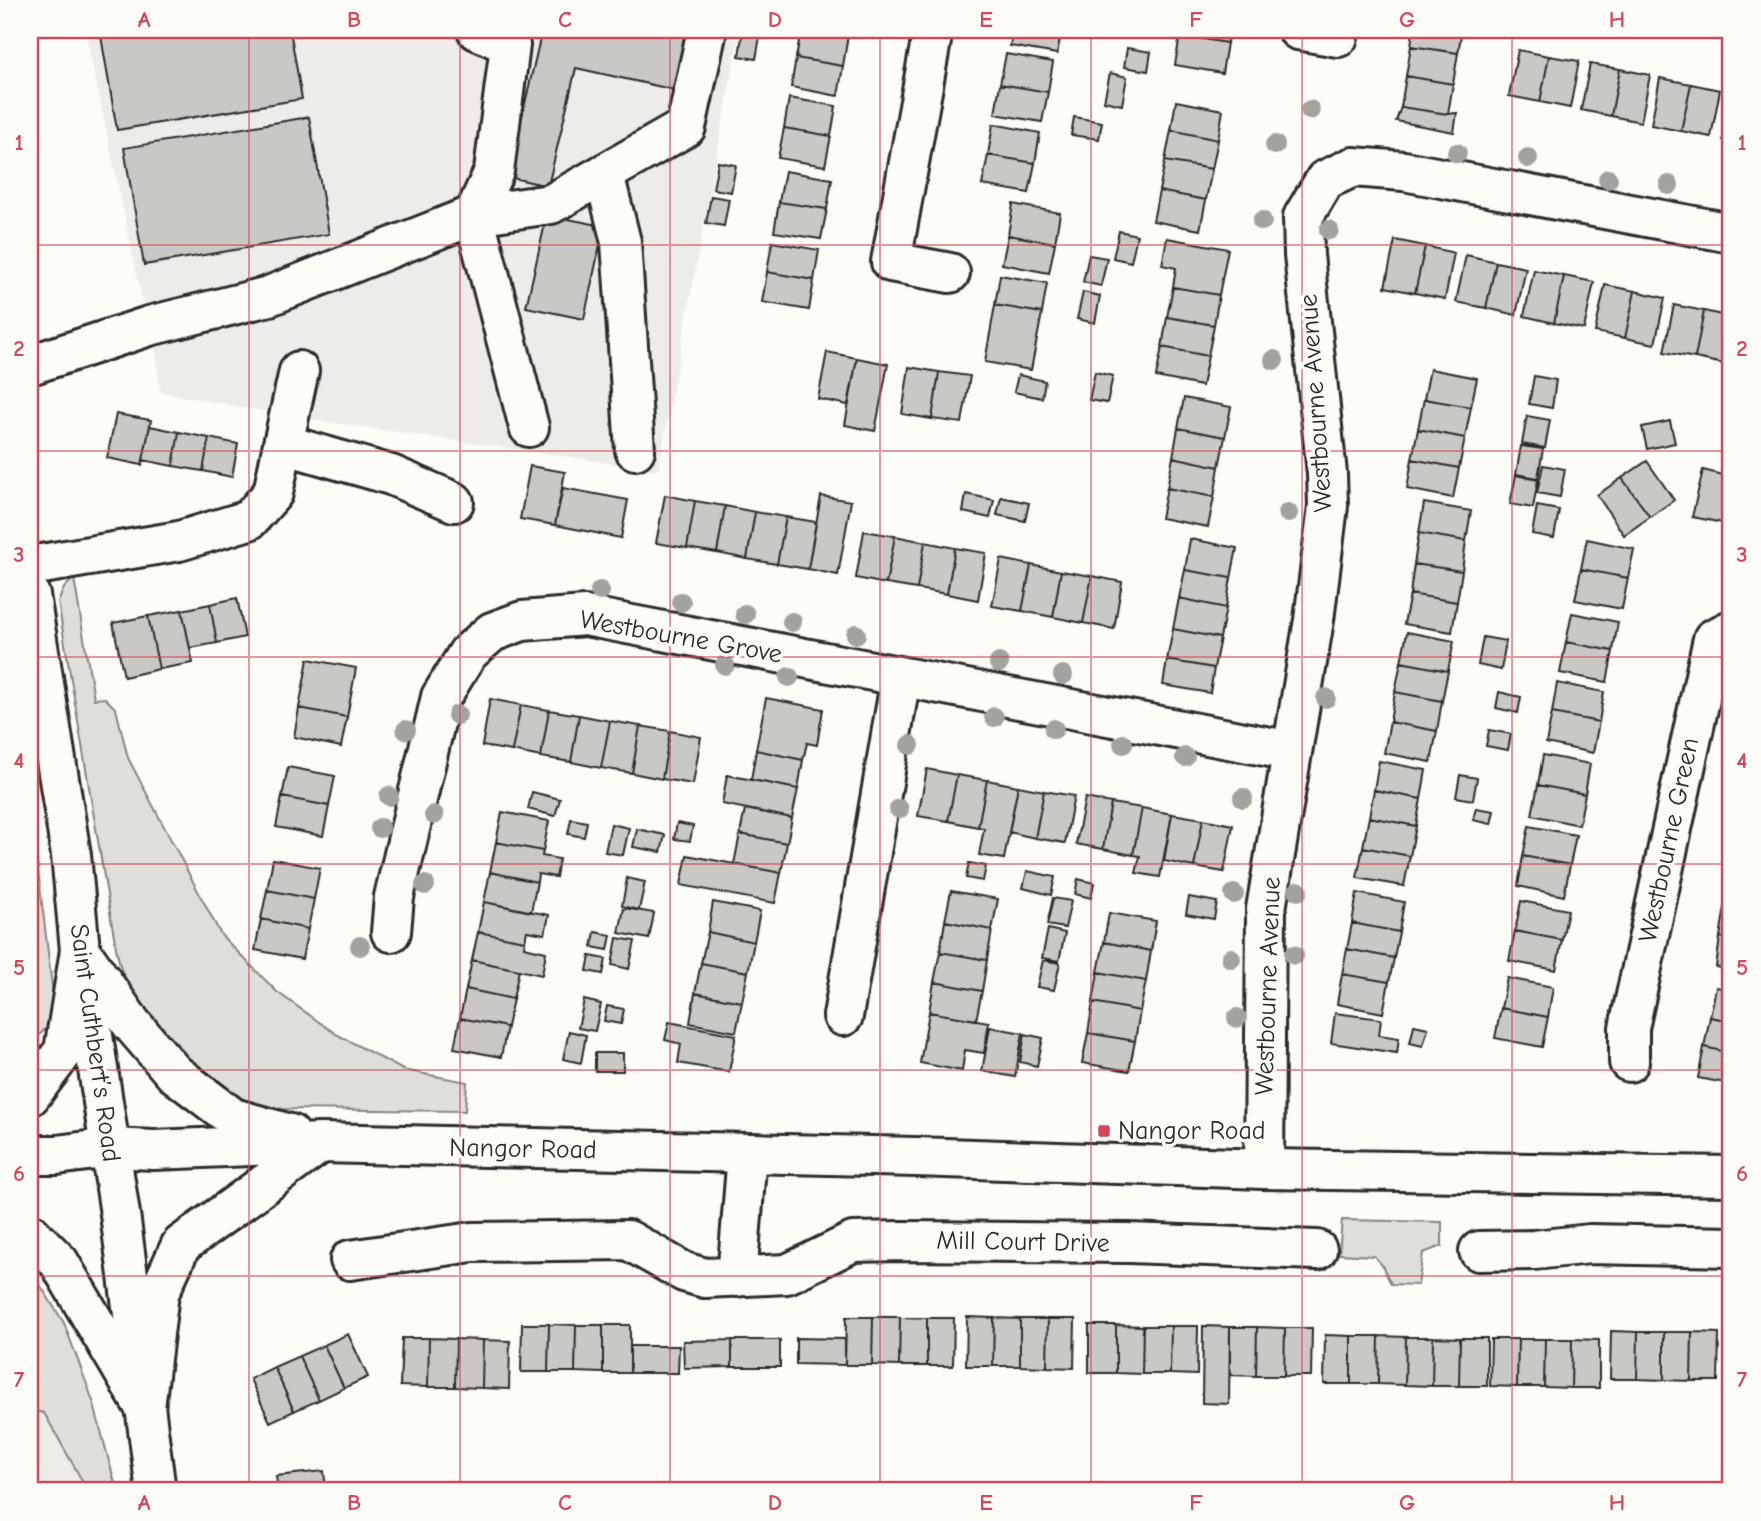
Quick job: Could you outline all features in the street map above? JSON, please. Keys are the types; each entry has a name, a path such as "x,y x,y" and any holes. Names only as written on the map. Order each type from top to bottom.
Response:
{"street":[{"path":"30,365 149,326 269,296 474,215 551,204 686,127 707,30"},
{"path":"933,30 891,262 950,273"},
{"path":"1298,30 1337,42"},
{"path":"500,35 494,171 474,215 529,427"},
{"name":"Westbourne Avenue","path":"1264,1169 1266,909 1314,620 1328,506 1304,255 1303,217 1325,180 1353,167 1404,171 1731,233"},
{"path":"604,174 621,242 635,450"},
{"path":"30,566 178,541 249,520 273,493 299,371"},
{"path":"283,444 391,475 454,502"},
{"name":"Saint Cuthbert’s Road","path":"30,595 71,855 80,950 156,1491"},
{"name":"Westbourne Grove","path":"391,932 394,897 441,696 468,653 492,632 522,621 585,616 1291,751"},
{"name":"Westbourne Green","path":"1629,1062 1629,1027 1713,639 1731,630"},
{"path":"843,1016 901,677"},
{"path":"30,1096 64,1051 80,950"},
{"path":"80,950 131,1023 174,1073 233,1118 321,1143"},
{"path":"145,1408 159,1293 181,1245 321,1143"},
{"name":"Nangor Road","path":"30,1155 110,1149 154,1150 321,1143 1264,1169 1731,1176"},
{"path":"737,1277 747,1154"},
{"path":"30,1233 59,1262 145,1408"},
{"name":"Mill Court Drive","path":"350,1260 472,1242 628,1240 684,1272 705,1278 786,1274 853,1242 1129,1243 1317,1250"},
{"path":"1479,1251 1534,1250 1590,1244 1731,1247"}],"shaded area":[{"path":"85,30 740,30 658,470 294,417 160,392 155,344 142,299"},
{"path":"74,578 94,699 105,698 116,709 128,758 221,935 277,992 336,1034 403,1070 467,1082 465,1111 283,1109 243,1101 230,1096 203,1075 139,999 121,969 116,948 58,602 64,588"},
{"path":"30,804 56,1019 38,1036 30,1060"},
{"path":"1342,1220 1442,1222 1442,1246 1423,1253 1418,1285 1391,1284 1382,1265 1374,1256 1339,1254"},
{"path":"30,1272 64,1323 93,1401 117,1491 88,1491 44,1413 30,1410"},
{"path":"30,1410 44,1413 88,1491 30,1491"}],"building":[{"path":"100,30 290,30 302,99 117,130"},
{"path":"542,30 698,30 684,92 576,68 548,186 508,177"},
{"path":"743,30 761,31 756,59 739,56"},
{"path":"801,30 848,35 843,66 796,58"},
{"path":"1013,30 1062,30 1057,54 1010,46"},
{"path":"1181,30 1229,30 1227,43 1180,35"},
{"path":"1413,30 1462,30 1458,53 1411,46"},
{"path":"1180,35 1227,43 1222,73 1175,65"},
{"path":"1411,46 1458,53 1453,84 1406,76"},
{"path":"1127,48 1151,52 1148,71 1124,67"},
{"path":"1518,50 1549,56 1540,102 1509,96"},
{"path":"1006,54 1053,62 1048,92 1000,84"},
{"path":"1549,56 1579,61 1570,108 1540,102"},
{"path":"796,58 843,66 838,96 791,87"},
{"path":"1590,64 1620,69 1611,116 1581,110"},
{"path":"1620,69 1650,75 1641,122 1611,116"},
{"path":"1110,73 1127,77 1122,105 1104,101"},
{"path":"1406,76 1453,84 1448,114 1401,107"},
{"path":"1660,78 1691,84 1681,131 1651,125"},
{"path":"1000,84 1048,92 1042,122 995,114"},
{"path":"1691,84 1720,90 1711,137 1681,131"},
{"path":"1731,95 1731,141 1723,140"},
{"path":"789,98 836,106 831,136 784,128"},
{"path":"1176,101 1223,110 1218,140 1171,130"},
{"path":"1401,107 1457,113 1454,132 1396,121"},
{"path":"309,117 329,234 144,265 124,148"},
{"path":"1074,117 1102,122 1099,139 1071,135"},
{"path":"993,124 1040,133 1035,163 988,155"},
{"path":"784,128 831,136 825,166 778,158"},
{"path":"1171,130 1218,140 1212,169 1165,161"},
{"path":"988,155 1035,163 1029,193 982,185"},
{"path":"1165,161 1212,169 1206,200 1159,191"},
{"path":"718,162 736,165 731,192 713,189"},
{"path":"785,171 832,179 827,209 779,202"},
{"path":"1159,191 1206,200 1200,230 1153,221"},
{"path":"711,196 729,199 724,226 706,223"},
{"path":"779,202 827,209 821,239 774,232"},
{"path":"1013,204 1060,213 1055,243 1008,235"},
{"path":"547,215 604,226 584,319 526,307"},
{"path":"1119,231 1137,235 1131,262 1113,258"},
{"path":"1008,235 1055,243 1049,273 1002,264"},
{"path":"1167,238 1228,249 1219,295 1173,287 1176,268 1162,265"},
{"path":"1395,240 1425,246 1415,293 1385,287"},
{"path":"772,242 819,250 814,280 767,272"},
{"path":"1425,246 1454,253 1445,299 1415,293"},
{"path":"1089,255 1107,258 1101,286 1083,282"},
{"path":"1466,255 1496,262 1486,308 1456,302"},
{"path":"1496,262 1526,268 1516,315 1486,308"},
{"path":"1534,270 1564,276 1554,323 1524,316"},
{"path":"767,272 814,280 809,310 762,302"},
{"path":"1000,275 1047,283 1042,313 995,305"},
{"path":"1564,276 1594,282 1584,329 1554,323"},
{"path":"1605,285 1635,291 1625,338 1595,332"},
{"path":"1173,287 1219,295 1214,325 1167,317"},
{"path":"1635,291 1665,298 1655,344 1625,338"},
{"path":"1083,292 1100,296 1095,323 1077,319"},
{"path":"995,305 1042,313 1031,370 985,362"},
{"path":"1674,305 1704,311 1695,358 1664,352"},
{"path":"1704,311 1731,317 1724,364 1695,358"},
{"path":"1167,317 1214,325 1208,356 1162,347"},
{"path":"1162,347 1208,356 1202,386 1156,377"},
{"path":"827,352 857,358 848,405 818,399"},
{"path":"857,358 888,364 875,431 845,425"},
{"path":"909,367 939,372 932,419 902,414"},
{"path":"1430,369 1477,378 1471,407 1424,399"},
{"path":"939,372 970,376 962,423 932,419"},
{"path":"1095,372 1113,376 1107,403 1089,400"},
{"path":"1018,375 1045,381 1042,398 1014,392"},
{"path":"1534,376 1556,380 1552,408 1529,404"},
{"path":"1184,398 1231,407 1225,437 1178,428"},
{"path":"1424,399 1471,407 1465,438 1418,429"},
{"path":"116,414 151,420 142,465 107,458"},
{"path":"1527,416 1550,420 1545,448 1522,444"},
{"path":"1670,421 1675,443 1647,449 1642,427"},
{"path":"150,426 179,432 173,466 143,460"},
{"path":"1178,428 1225,437 1219,467 1173,457"},
{"path":"1418,429 1465,438 1459,468 1412,459"},
{"path":"179,432 209,438 203,471 173,466"},
{"path":"209,438 238,444 232,477 203,471"},
{"path":"1521,446 1543,449 1538,478 1516,474"},
{"path":"1173,457 1219,467 1214,497 1167,488"},
{"path":"1412,459 1459,468 1453,498 1407,489"},
{"path":"1647,461 1674,500 1650,517 1622,478"},
{"path":"1543,465 1565,469 1560,497 1537,493"},
{"path":"530,466 565,472 555,525 520,519"},
{"path":"1703,470 1731,477 1723,523 1692,517"},
{"path":"1516,475 1538,480 1533,508 1510,504"},
{"path":"1622,478 1650,517 1624,535 1597,495"},
{"path":"1731,483 1731,525 1723,523"},
{"path":"563,488 628,500 621,538 555,525"},
{"path":"1167,488 1214,497 1208,527 1161,518"},
{"path":"966,494 994,500 990,518 963,512"},
{"path":"665,495 695,501 687,548 656,543"},
{"path":"821,496 851,501 838,575 808,569"},
{"path":"1001,497 1029,503 1025,521 997,515"},
{"path":"695,501 725,506 717,553 687,548"},
{"path":"1424,503 1471,511 1466,541 1419,533"},
{"path":"725,506 755,512 747,559 717,553"},
{"path":"1537,506 1559,510 1554,538 1532,534"},
{"path":"755,512 786,517 777,564 747,559"},
{"path":"786,517 816,522 808,569 777,564"},
{"path":"864,531 895,536 886,584 856,578"},
{"path":"1419,533 1466,541 1462,571 1414,564"},
{"path":"895,536 925,542 917,589 886,584"},
{"path":"1190,539 1237,548 1231,578 1185,570"},
{"path":"1587,539 1634,549 1628,578 1581,569"},
{"path":"925,542 955,548 947,594 917,589"},
{"path":"955,548 986,553 978,600 947,594"},
{"path":"1001,559 1031,565 1022,611 992,606"},
{"path":"1414,564 1462,571 1457,602 1410,594"},
{"path":"1031,565 1061,571 1053,617 1022,611"},
{"path":"1581,569 1628,578 1622,609 1575,600"},
{"path":"1185,570 1231,578 1226,608 1179,598"},
{"path":"1061,571 1092,576 1083,623 1053,617"},
{"path":"1092,576 1122,582 1114,629 1083,623"},
{"path":"1410,594 1457,602 1452,632 1404,624"},
{"path":"237,598 245,637 217,643 210,604"},
{"path":"1179,598 1226,608 1220,638 1173,629"},
{"path":"210,604 217,643 190,648 182,610"},
{"path":"182,610 193,663 159,669 148,616"},
{"path":"1572,613 1618,622 1613,651 1566,642"},
{"path":"148,616 159,669 124,677 113,623"},
{"path":"1173,629 1220,638 1214,668 1167,660"},
{"path":"1407,632 1454,641 1448,671 1401,662"},
{"path":"1483,637 1506,641 1501,670 1478,665"},
{"path":"1566,642 1613,651 1607,682 1560,673"},
{"path":"308,659 356,668 347,717 299,708"},
{"path":"1167,660 1214,668 1210,693 1163,685"},
{"path":"1401,662 1448,671 1442,701 1395,692"},
{"path":"1557,683 1604,692 1599,722 1552,713"},
{"path":"1395,692 1442,701 1437,731 1390,722"},
{"path":"1499,692 1521,697 1518,713 1496,708"},
{"path":"766,698 823,709 817,745 807,743 803,760 756,750"},
{"path":"490,699 521,705 512,751 482,746"},
{"path":"521,705 549,710 541,757 512,751"},
{"path":"299,708 347,717 341,747 294,737"},
{"path":"549,710 579,715 571,762 541,757"},
{"path":"1552,713 1599,722 1593,753 1546,743"},
{"path":"579,715 610,721 601,768 571,762"},
{"path":"610,721 640,726 632,773 601,768"},
{"path":"1390,722 1437,731 1431,762 1384,753"},
{"path":"640,726 670,731 662,779 632,773"},
{"path":"1489,730 1511,734 1508,750 1486,746"},
{"path":"670,731 701,737 693,784 662,779"},
{"path":"756,750 803,760 798,789 751,780"},
{"path":"1543,755 1590,764 1585,794 1538,785"},
{"path":"1379,761 1426,770 1421,799 1374,790"},
{"path":"288,767 335,776 329,806 282,797"},
{"path":"927,769 957,775 948,821 918,816"},
{"path":"727,775 798,789 792,818 722,804"},
{"path":"957,775 987,780 978,827 948,821"},
{"path":"1460,775 1477,778 1473,800 1456,797"},
{"path":"987,780 1018,786 1004,859 979,855 984,828 978,827"},
{"path":"1538,785 1585,794 1579,825 1532,815"},
{"path":"1018,786 1044,791 1035,838 1009,832"},
{"path":"1374,790 1421,799 1416,826 1369,817"},
{"path":"1044,791 1074,796 1065,843 1035,838"},
{"path":"532,792 560,799 555,816 528,809"},
{"path":"282,797 329,806 323,836 276,827"},
{"path":"1085,798 1111,803 1103,849 1076,844"},
{"path":"1111,803 1142,808 1133,855 1103,849"},
{"path":"1142,808 1172,814 1160,877 1136,873 1140,856 1133,855"},
{"path":"1476,808 1494,811 1491,824 1473,820"},
{"path":"745,809 792,818 787,843 740,834"},
{"path":"502,812 549,821 543,851 496,842"},
{"path":"1172,814 1203,819 1194,867 1164,861"},
{"path":"1369,817 1416,826 1410,856 1363,847"},
{"path":"571,819 587,822 584,837 568,834"},
{"path":"1203,819 1233,825 1224,872 1194,867"},
{"path":"677,823 693,826 690,841 674,839"},
{"path":"611,824 629,828 623,855 605,852"},
{"path":"1529,826 1576,835 1570,865 1523,856"},
{"path":"637,829 665,835 661,852 633,847"},
{"path":"740,834 787,843 781,873 734,864"},
{"path":"496,842 543,851 542,856 559,859 556,877 538,874 537,882 490,872"},
{"path":"1363,847 1410,856 1404,886 1357,878"},
{"path":"687,855 781,873 775,903 681,885"},
{"path":"1523,856 1570,865 1564,896 1518,886"},
{"path":"273,859 320,868 314,899 267,890"},
{"path":"969,863 986,866 983,881 966,878"},
{"path":"1027,871 1055,877 1051,895 1023,888"},
{"path":"490,872 537,882 531,912 484,902"},
{"path":"627,878 645,882 639,910 622,906"},
{"path":"1078,879 1094,883 1091,898 1075,894"},
{"path":"267,890 314,899 308,929 261,919"},
{"path":"951,891 998,899 992,930 945,921"},
{"path":"1357,893 1404,902 1399,932 1352,923"},
{"path":"1189,897 1217,902 1214,919 1186,914"},
{"path":"1053,898 1071,901 1065,928 1047,925"},
{"path":"1521,901 1568,910 1562,940 1515,931"},
{"path":"484,902 549,915 545,934 527,931 525,941 478,932"},
{"path":"713,902 760,911 754,942 708,932"},
{"path":"1725,907 1731,908 1731,939 1720,937"},
{"path":"624,908 654,913 649,939 619,933"},
{"path":"1109,913 1156,921 1151,951 1104,942"},
{"path":"261,919 308,929 302,959 255,950"},
{"path":"945,921 992,930 987,960 940,952"},
{"path":"1352,923 1399,932 1394,958 1347,949"},
{"path":"1048,929 1065,933 1059,961 1042,958"},
{"path":"1515,931 1562,940 1556,970 1509,961"},
{"path":"478,932 525,941 524,947 546,952 542,975 472,960"},
{"path":"595,932 611,935 608,950 592,947"},
{"path":"708,932 754,942 748,972 701,963"},
{"path":"1720,937 1731,939 1731,970 1716,967"},
{"path":"617,938 635,941 629,969 612,965"},
{"path":"1104,942 1151,951 1146,981 1098,972"},
{"path":"1347,949 1394,958 1389,982 1342,974"},
{"path":"940,952 987,960 982,991 934,982"},
{"path":"590,956 606,959 603,974 587,971"},
{"path":"472,960 519,970 513,999 466,989"},
{"path":"1043,960 1060,963 1054,990 1037,987"},
{"path":"701,963 748,972 742,1002 695,993"},
{"path":"1098,972 1146,981 1140,1011 1093,1002"},
{"path":"1342,974 1389,982 1383,1013 1337,1004"},
{"path":"1507,978 1553,987 1548,1017 1501,1008"},
{"path":"934,982 982,991 976,1020 929,1012"},
{"path":"1716,987 1731,990 1731,1021 1710,1017"},
{"path":"466,989 513,999 507,1027 460,1018"},
{"path":"695,993 742,1002 736,1032 690,1023"},
{"path":"584,1000 601,1004 595,1031 578,1028"},
{"path":"1093,1002 1140,1011 1135,1041 1088,1033"},
{"path":"607,1006 624,1009 621,1024 604,1021"},
{"path":"1501,1008 1548,1017 1542,1047 1495,1038"},
{"path":"929,1012 989,1022 984,1053 965,1050 962,1071 920,1063"},
{"path":"1335,1013 1381,1019 1379,1035 1399,1038 1397,1053 1331,1043"},
{"path":"1710,1017 1731,1021 1731,1053 1704,1047"},
{"path":"460,1018 507,1027 501,1057 454,1048"},
{"path":"669,1022 736,1035 729,1072 678,1063 681,1044 665,1040"},
{"path":"1414,1025 1428,1028 1423,1046 1410,1043"},
{"path":"990,1027 1023,1033 1015,1077 982,1071"},
{"path":"569,1031 586,1035 581,1063 563,1059"},
{"path":"1088,1033 1135,1041 1129,1071 1082,1063"},
{"path":"1025,1034 1043,1038 1037,1066 1020,1062"},
{"path":"1704,1047 1731,1053 1731,1084 1698,1078"},
{"path":"595,1053 623,1053 623,1071 595,1071"},
{"path":"846,1317 873,1317 872,1365 845,1365"},
{"path":"873,1317 900,1317 899,1366 872,1365"},
{"path":"900,1317 927,1318 927,1366 899,1366"},
{"path":"967,1317 994,1318 993,1366 966,1366"},
{"path":"927,1318 954,1318 953,1366 927,1366"},
{"path":"994,1318 1020,1319 1020,1366 993,1366"},
{"path":"1020,1319 1048,1319 1047,1367 1020,1366"},
{"path":"1048,1319 1075,1319 1074,1368 1047,1367"},
{"path":"522,1324 549,1324 548,1372 521,1372"},
{"path":"549,1324 576,1325 575,1372 548,1372"},
{"path":"576,1325 603,1325 603,1373 575,1372"},
{"path":"603,1325 630,1325 630,1373 603,1373"},
{"path":"1089,1325 1116,1325 1116,1373 1089,1373"},
{"path":"1116,1325 1143,1326 1142,1374 1116,1373"},
{"path":"1143,1326 1171,1326 1170,1374 1142,1374"},
{"path":"1171,1326 1198,1326 1197,1375 1170,1374"},
{"path":"1203,1326 1230,1327 1229,1404 1202,1403"},
{"path":"1230,1327 1257,1327 1256,1376 1230,1375"},
{"path":"1257,1327 1285,1328 1284,1376 1256,1376"},
{"path":"1285,1328 1312,1328 1311,1376 1284,1376"},
{"path":"1611,1331 1638,1332 1637,1379 1610,1379"},
{"path":"1638,1332 1664,1332 1664,1380 1637,1379"},
{"path":"1664,1332 1692,1332 1691,1381 1664,1380"},
{"path":"1692,1332 1719,1333 1718,1381 1691,1381"},
{"path":"348,1334 368,1377 344,1388 324,1345"},
{"path":"1325,1335 1351,1336 1351,1384 1324,1384"},
{"path":"1351,1336 1379,1336 1378,1384 1351,1384"},
{"path":"1379,1336 1406,1337 1405,1385 1378,1384"},
{"path":"1730,1336 1731,1384 1728,1384"},
{"path":"1406,1337 1433,1337 1432,1386 1405,1385"},
{"path":"1433,1337 1460,1338 1459,1386 1432,1386"},
{"path":"402,1338 429,1338 428,1387 400,1386"},
{"path":"429,1338 456,1339 455,1387 428,1387"},
{"path":"796,1338 845,1339 845,1365 796,1364"},
{"path":"1460,1338 1487,1338 1487,1386 1459,1386"},
{"path":"456,1339 483,1340 482,1388 455,1387"},
{"path":"1491,1339 1518,1339 1517,1387 1490,1386"},
{"path":"1518,1339 1545,1339 1544,1387 1517,1387"},
{"path":"1545,1339 1572,1339 1571,1388 1544,1387"},
{"path":"1572,1339 1599,1340 1599,1388 1571,1388"},
{"path":"483,1340 510,1341 509,1389 482,1388"},
{"path":"732,1340 780,1340 780,1367 732,1367"},
{"path":"732,1340 732,1367 684,1368 683,1341"},
{"path":"324,1345 344,1388 319,1400 299,1356"},
{"path":"630,1346 679,1346 678,1373 630,1373"},
{"path":"299,1356 319,1400 294,1411 274,1367"},
{"path":"274,1367 294,1411 270,1422 250,1379"},
{"path":"324,1471 326,1491 278,1491 276,1476"}],"place":[{"name":"Nangor Road","path":"1104,1131"}]}
